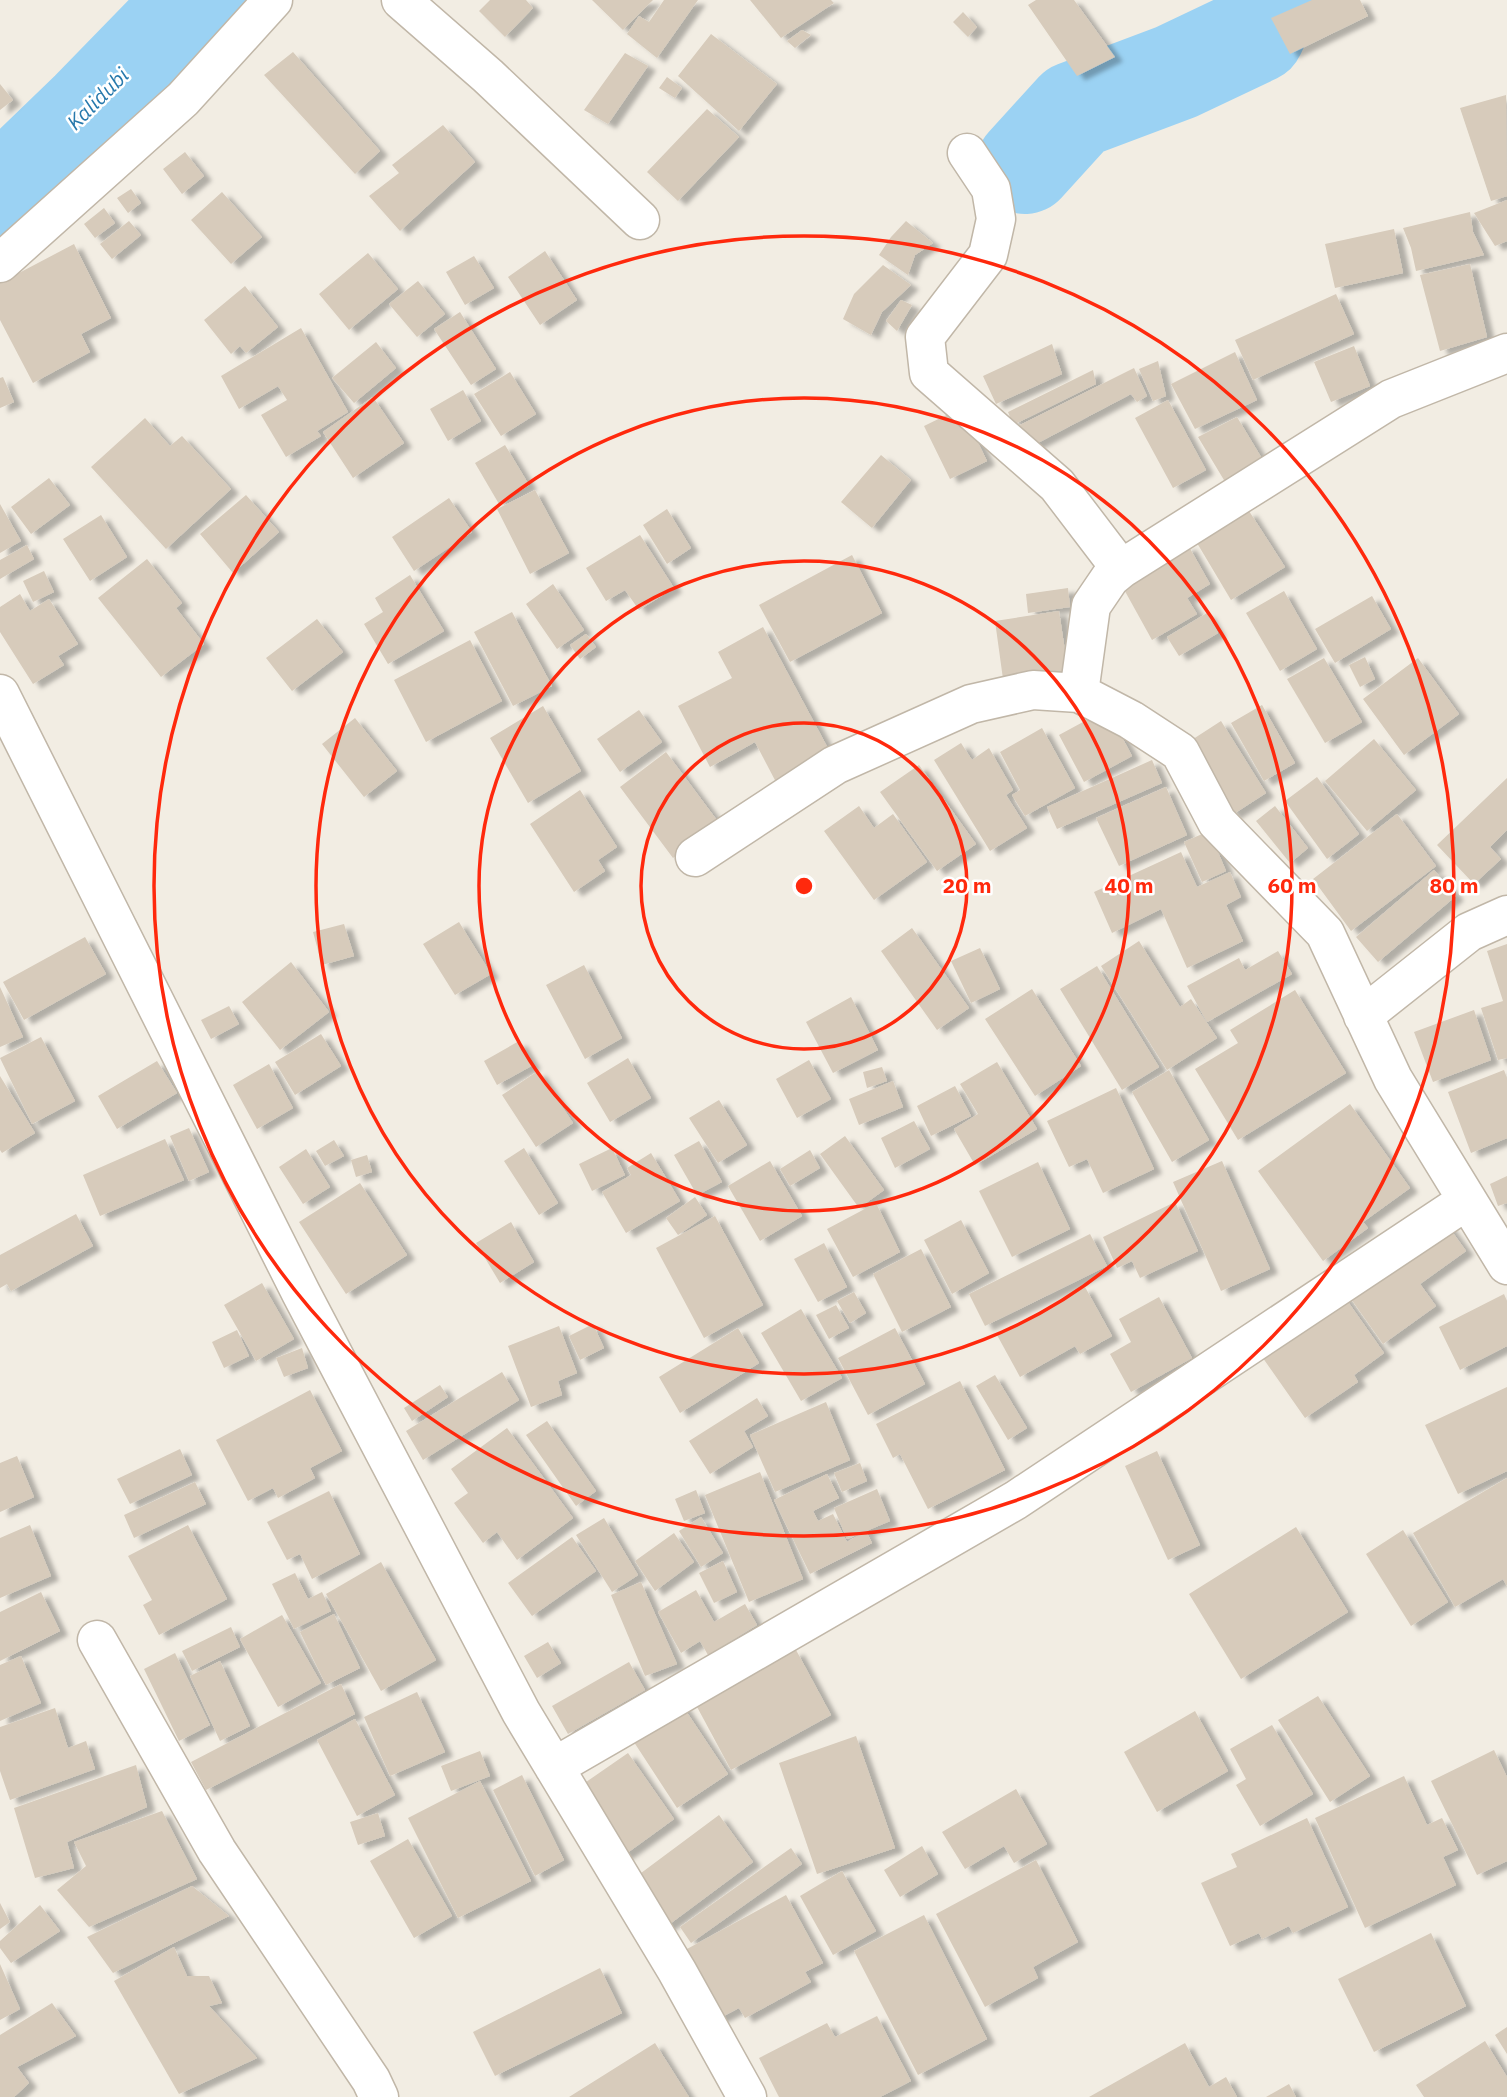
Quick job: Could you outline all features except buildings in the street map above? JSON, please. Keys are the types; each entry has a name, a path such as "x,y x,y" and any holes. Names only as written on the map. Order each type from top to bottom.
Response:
{"street":[{"path":"0,263 183,99 274,0"},
{"path":"401,0 488,76 640,220"},
{"path":"967,153 991,189 996,219 988,255 925,337 929,373 1057,485 1121,569"},
{"path":"1079,693 1091,606 1110,578 1121,569 1391,399 1507,353"},
{"path":"695,858 835,765 971,704 1033,690 1079,693 1131,720 1180,752 1217,822 1325,933 1393,1079 1507,1265"},
{"path":"0,694 301,1293 521,1712 677,1971 747,2097"},
{"path":"1363,1016 1469,932 1507,915"},
{"path":"554,1767 1016,1500 1466,1201"},
{"path":"97,1640 217,1851 371,2080 379,2097"}],"waterway":[{"name":"Kalidubi","path":"0,197 90,110 197,0"},
{"path":"1025,165 1075,110 1176,72 1256,34 1272,0"}]}
